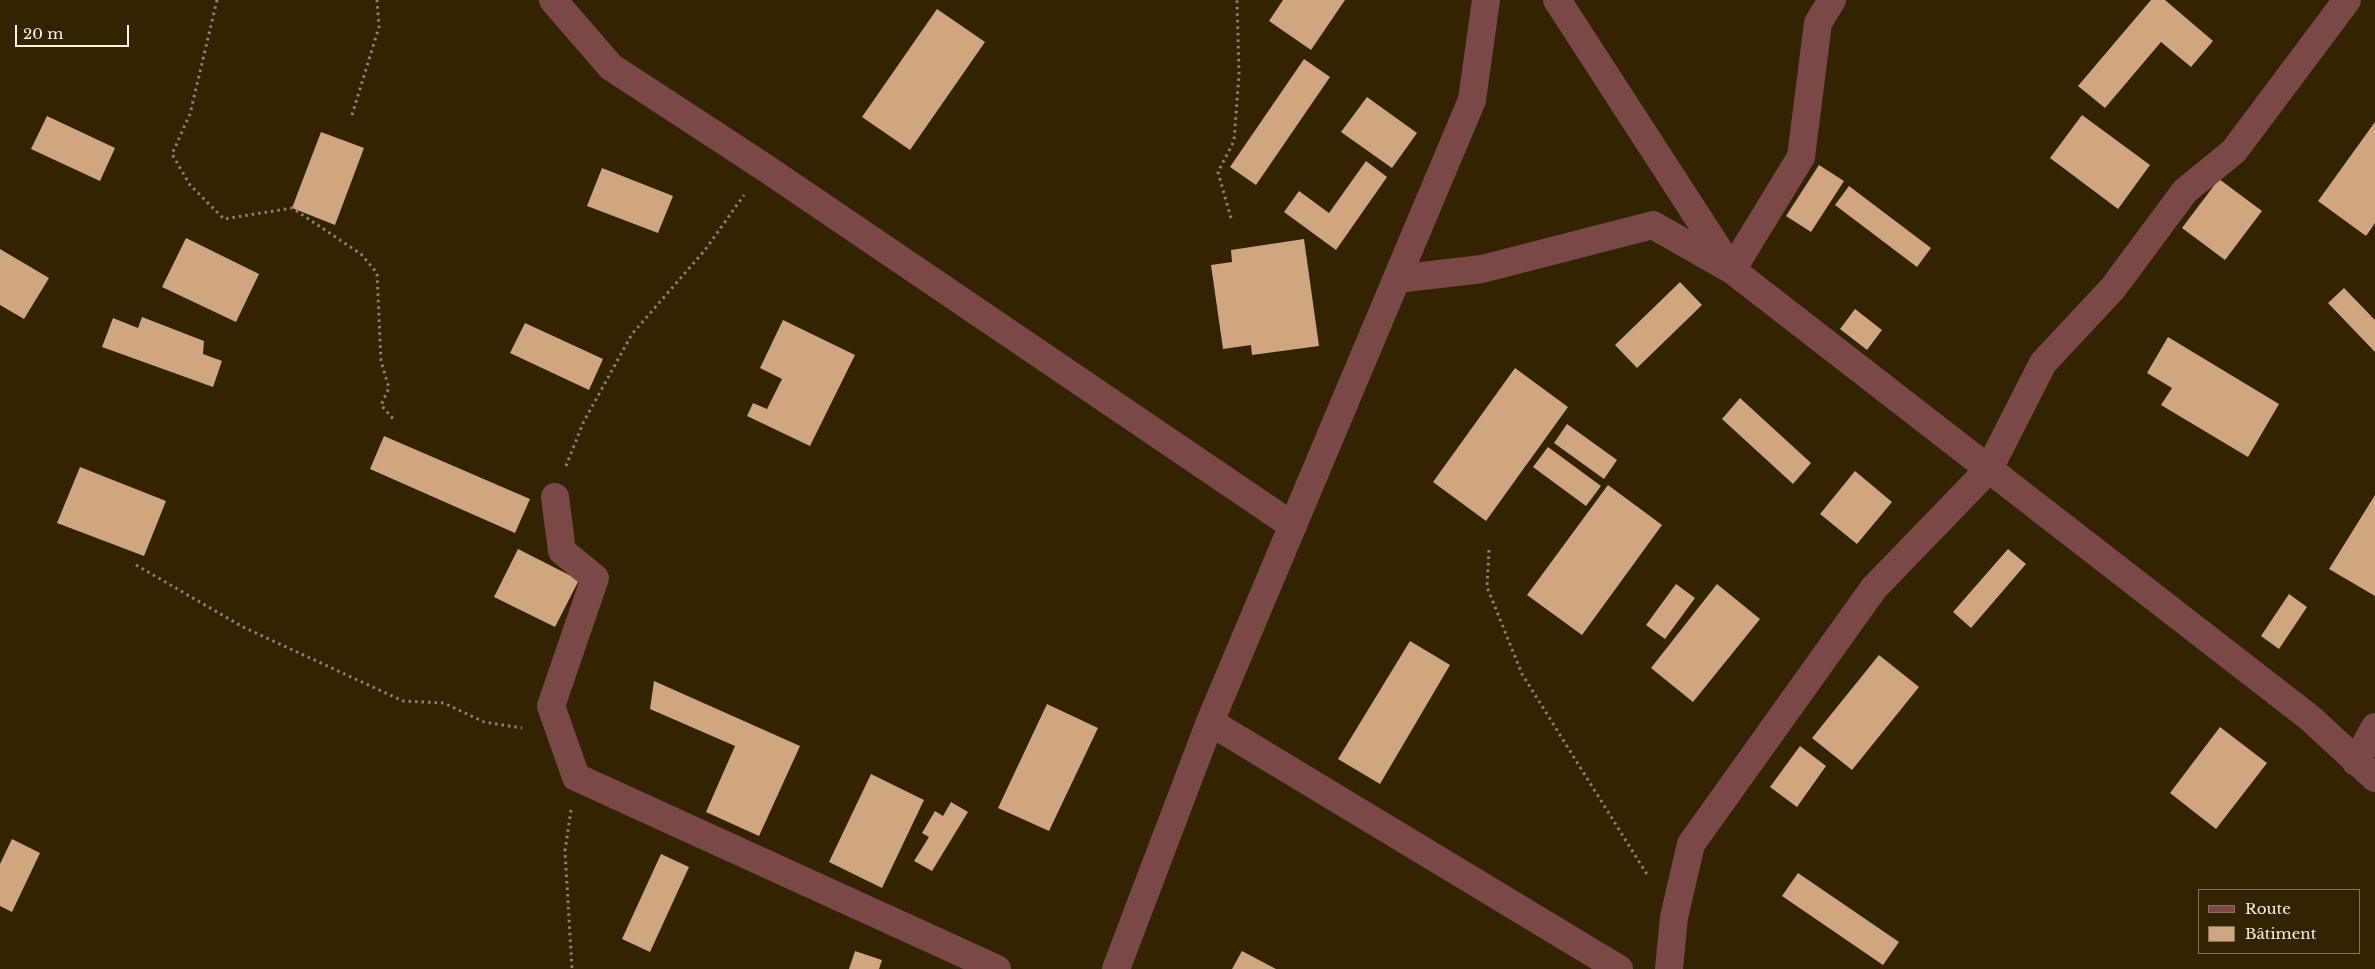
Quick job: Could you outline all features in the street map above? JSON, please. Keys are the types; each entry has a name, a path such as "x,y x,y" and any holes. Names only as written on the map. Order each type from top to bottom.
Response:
{"street":[{"path":"553,0 611,67 764,167 1293,526"},
{"path":"1116,969 1210,722 1472,100 1486,0"},
{"path":"1557,0 1732,270"},
{"path":"1732,270 1801,157 1818,24 1832,0"},
{"path":"1669,969 1674,917 1690,844 1874,588 1989,469 2042,363 2113,288 2185,191 2234,151 2347,0"},
{"path":"1397,279 1482,269 1653,225 1732,270 2310,718 2366,770"},
{"path":"555,497 562,550 595,578 551,706 576,777 996,969"},
{"path":"1210,722 1620,969"},
{"path":"2366,770 2375,726"}],"path":[{"path":"217,0 190,114 172,154 190,185 224,219 292,208 361,254 377,272 381,361 388,388 380,405 395,421"},
{"path":"352,115 379,27 377,0"},
{"path":"1231,218 1218,172 1234,141 1239,74 1237,0"},
{"path":"555,497 583,423 632,334 705,250 764,167"},
{"path":"1489,550 1487,587 1522,674 1674,917"},
{"path":"136,565 244,627 403,701 444,703 484,722 534,730 551,706"},
{"path":"572,969 565,851 576,777"}],"building":[{"path":"1283,0 1345,0 1311,50 1269,21"},
{"path":"2151,0 2165,0 2213,41 2191,67 2161,42 2105,108 2078,86"},
{"path":"937,9 985,42 910,150 862,117"},
{"path":"1304,59 1330,77 1256,185 1230,167"},
{"path":"1367,97 1417,133 1392,168 1341,132"},
{"path":"2082,115 2150,165 2118,209 2050,158"},
{"path":"47,116 115,148 100,181 31,149"},
{"path":"2375,122 2375,223 2366,236 2318,201"},
{"path":"321,132 364,148 335,225 292,208"},
{"path":"1366,161 1387,177 1336,250 1284,212 1299,191 1329,213"},
{"path":"1819,165 1844,181 1811,232 1786,216"},
{"path":"602,168 673,196 658,233 587,206"},
{"path":"2219,179 2262,211 2225,260 2182,228"},
{"path":"1849,186 1931,248 1917,267 1835,205"},
{"path":"186,238 259,274 236,322 162,287"},
{"path":"1304,239 1319,346 1252,355 1251,345 1223,349 1211,265 1232,262 1231,250"},
{"path":"0,249 49,278 24,319 0,305"},
{"path":"1680,282 1702,305 1637,368 1615,345"},
{"path":"2344,288 2375,320 2375,352 2328,303"},
{"path":"1855,309 1882,330 1867,350 1840,329"},
{"path":"142,317 204,341 203,354 222,361 213,387 102,347 113,318 138,328"},
{"path":"783,320 855,355 810,446 747,416 753,403 767,409 782,379 760,368"},
{"path":"525,323 603,359 589,390 510,353"},
{"path":"2168,337 2279,404 2248,457 2161,405 2172,388 2147,373"},
{"path":"1515,368 1568,407 1486,521 1433,482"},
{"path":"1740,398 1811,463 1793,484 1722,419"},
{"path":"1567,424 1617,460 1604,479 1554,443"},
{"path":"384,436 530,499 515,533 370,469"},
{"path":"1548,447 1601,486 1586,506 1533,467"},
{"path":"80,467 166,501 144,556 57,523"},
{"path":"1855,471 1892,502 1857,544 1820,514"},
{"path":"1608,485 1662,525 1582,635 1527,595"},
{"path":"2375,495 2375,596 2329,569"},
{"path":"518,549 579,580 555,627 494,597"},
{"path":"2008,549 2026,564 1971,628 1953,612"},
{"path":"1676,584 1695,598 1665,639 1646,625"},
{"path":"1717,584 1760,619 1693,702 1651,668"},
{"path":"2289,594 2307,607 2279,649 2261,636"},
{"path":"1410,641 1450,665 1380,784 1338,759"},
{"path":"1879,655 1919,687 1852,770 1812,738"},
{"path":"654,681 800,746 759,836 706,812 735,746 650,709"},
{"path":"1047,704 1098,728 1049,831 998,808"},
{"path":"2220,727 2267,763 2216,829 2170,793"},
{"path":"1800,746 1826,766 1797,807 1770,787"},
{"path":"871,774 924,800 882,888 829,862"},
{"path":"951,802 968,812 932,871 914,861 929,837 922,833 935,811 943,816"},
{"path":"12,839 40,853 12,912 0,906 0,864"},
{"path":"661,854 689,867 650,952 622,939"},
{"path":"1798,873 1899,942 1883,965 1782,896"},
{"path":"855,951 882,960 879,969 849,969"},
{"path":"1242,951 1276,969 1232,969"}]}
